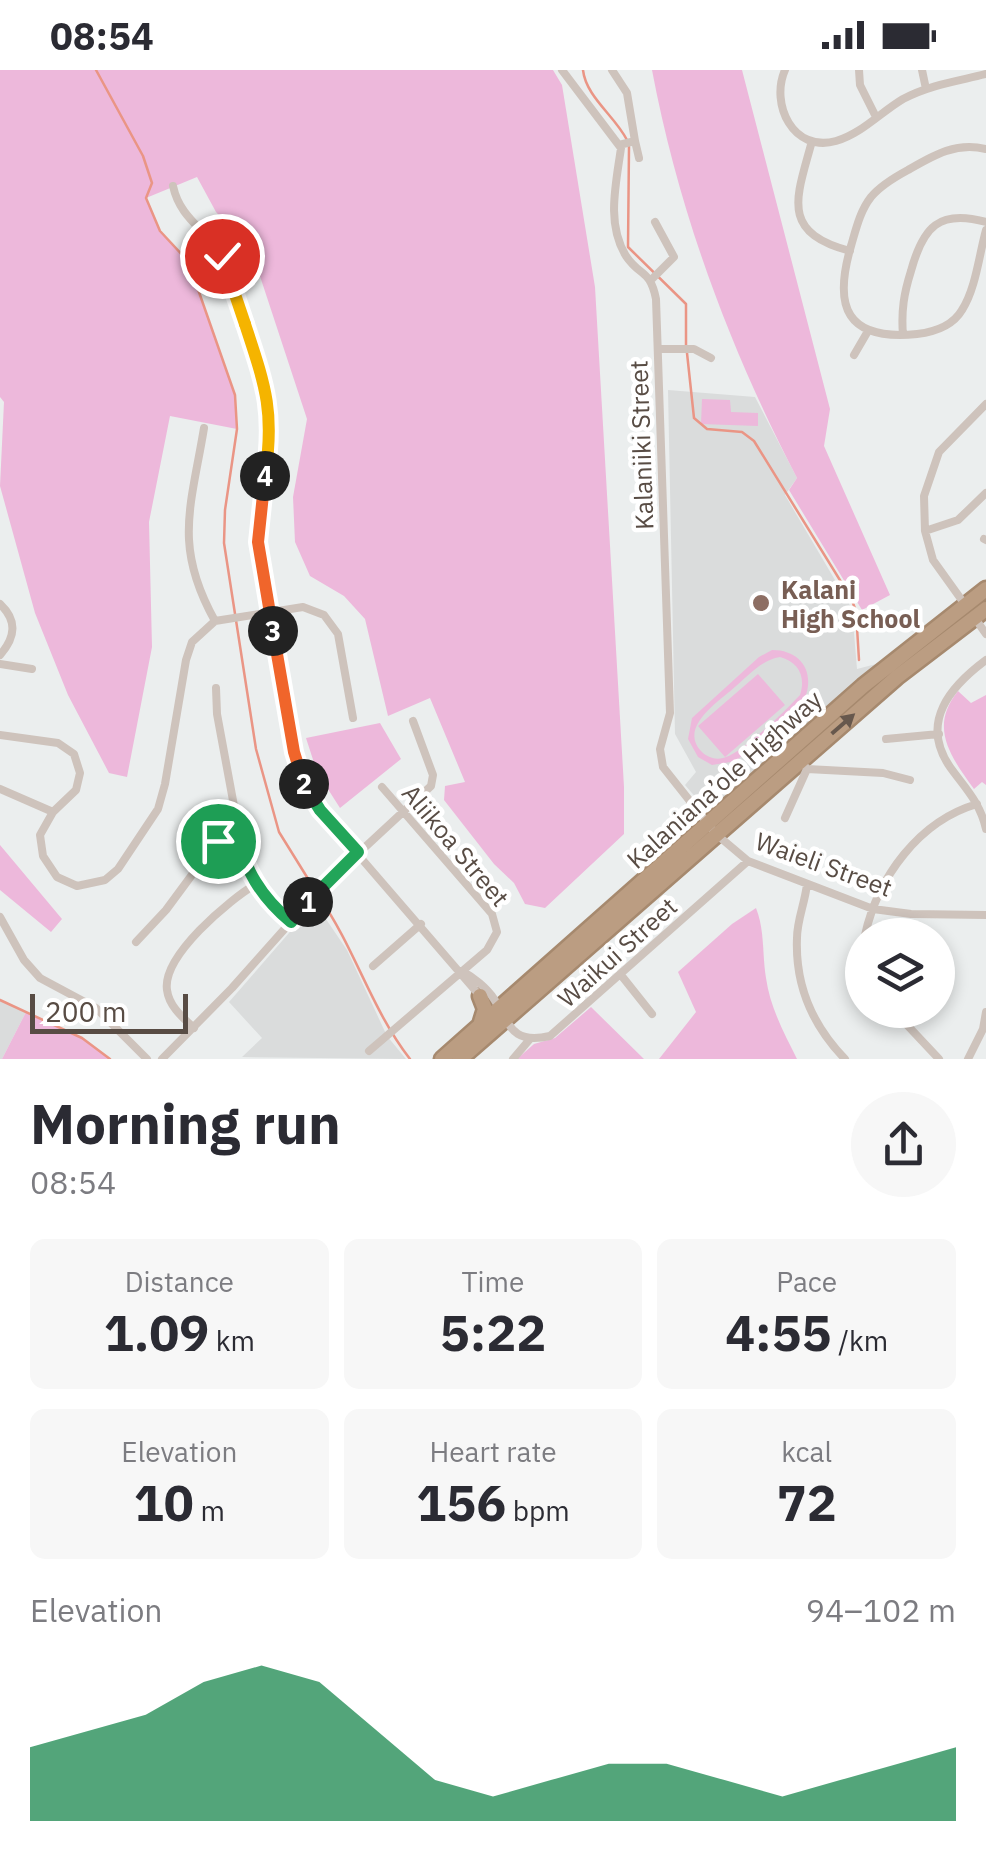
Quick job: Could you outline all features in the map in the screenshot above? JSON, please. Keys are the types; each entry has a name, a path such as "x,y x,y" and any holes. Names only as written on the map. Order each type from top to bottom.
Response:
{"highway":[{"name":"Kalaniana’ole Highway","path":"501,1016 540,990 863,686 986,589"},
{"name":"Kalaniana’ole Highway","path":"501,1016 514,996 712,829 804,765 897,677 980,613"},
{"path":"454,1057 485,1011 481,992 499,997 540,990"},
{"path":"474,1031 501,1016"},
{"path":"454,1057 501,1016"}],"street":[{"path":"562,70 639,158"},
{"path":"612,70 627,93 627,143 615,234 629,260 652,279 674,256 654,222"},
{"path":"784,70 778,91 781,112 792,128 812,141 836,141 926,89 986,74"},
{"path":"859,70 860,85 876,117"},
{"path":"922,70 926,89"},
{"path":"812,141 799,190 800,217 819,241 850,251"},
{"path":"986,149 963,146 943,150 882,186 862,213 850,251 842,294 849,311 868,331 903,335 938,330 960,314 967,301 986,230"},
{"path":"173,186 186,217 222,256 268,393 271,434 258,530 301,776 320,810 501,1016 517,1033 530,1038 514,1059"},
{"path":"903,335 902,302 922,238 949,218 968,217 986,222"},
{"name":"Kalaniiki Street","path":"652,279 658,349 670,713 660,750 663,767 672,782 712,829"},
{"path":"854,355 868,331"},
{"path":"658,349 694,349 711,358"},
{"path":"986,404 949,440 932,465 924,496 924,532 933,560 965,604 980,613 986,634"},
{"path":"204,428 188,526 189,558 197,589 215,621"},
{"path":"924,532 958,520 986,493"},
{"path":"0,604 14,627 12,641 0,656"},
{"path":"0,735 58,743 74,754 80,773 76,790 53,812 40,835 43,856 57,877 78,886 90,886 118,869 158,809 166,784 186,660 192,642 215,621 304,606 324,615 338,634 353,718"},
{"path":"986,660 952,689 940,716 938,734 950,768 977,804 986,828"},
{"path":"0,664 32,669"},
{"path":"216,688 236,831 244,860 256,884 291,922"},
{"path":"162,1059 313,896 430,788 434,779 413,721"},
{"path":"886,739 938,734"},
{"path":"785,818 804,765 884,773 910,780"},
{"name":"Aliikoa Street","path":"368,1051 462,972 492,943 496,932 495,920 382,788"},
{"path":"0,790 53,812"},
{"path":"870,918 888,875 918,838 977,804"},
{"name":"Waieli Street","path":"712,829 748,861 873,908 911,914 986,915"},
{"path":"136,942 166,910 218,841 236,831"},
{"name":"Waikui Street","path":"530,1038 555,1033 748,861"},
{"path":"194,1028 168,996 166,981 172,966 223,906 256,884"},
{"path":"807,884 796,938 799,979 815,1021 845,1059"},
{"path":"0,918 24,960 40,978 96,1008 147,1059"},
{"path":"373,966 421,924"},
{"path":"621,975 652,1014"},
{"path":"968,1059 986,1012"},
{"path":"912,1028 939,1059"}],"shaded area":[{"path":"0,70 553,70 562,85 595,287 624,834 545,908 525,904 514,883 494,864 444,800 445,786 465,782 430,698 388,716 365,619 344,596 310,576 295,542 293,497 307,419 251,249 216,212 197,177 146,198 160,231 186,259 193,275 235,395 237,429 170,416 149,522 152,647 127,777 109,773 68,695 35,613 0,486 4,402 0,397"},
{"path":"652,70 742,70 830,409 824,446 890,595 862,610 789,490 797,478 750,380 710,279 677,176"},
{"name":"Kalani High School","path":"668,390 755,397 797,478 785,495 852,609 857,669 880,663 710,814 685,785 696,772 675,734"},
{"path":"702,399 730,400 731,412 758,413 758,426 701,424"},
{"path":"772,650 798,658 807,671 805,698 736,761 712,765 698,757 688,739 692,718 759,657","holes":["780,657 799,671 800,695 731,755 717,759 702,752 695,733 704,715 762,664"]},
{"path":"758,674 785,705 725,757 698,726"},
{"path":"958,691 971,703 986,695 986,785 982,782 974,789 951,753 944,729 949,704"},
{"path":"380,723 401,759 340,808 317,772 306,738"},
{"path":"0,845 62,919 51,932 0,890"},
{"path":"315,903 347,950 387,1036 406,1059 242,1057 262,1038 229,1002"},
{"path":"756,908 771,999 797,1059 659,1059 696,1012 678,972"},
{"path":"0,1000 26,1012 2,1059 0,1059"},
{"path":"591,1007 644,1059 517,1059 534,1044 555,1038"},
{"path":"26,1012 82,1038 110,1059 2,1059"}],"waterway":[{"path":"96,70 143,156 152,183 146,198 160,231 186,259 235,395 237,429 224,543 256,749 279,832 315,890"},
{"path":"583,70 589,89 627,140"},
{"path":"629,147 628,247 686,304 686,345"},
{"path":"687,353 694,418 707,429 742,432 754,441 851,598 856,611 859,660"},
{"path":"319,897 384,1020 410,1059"},
{"path":"0,1000 82,1038 110,1059"}],"place":[{"name":"Kalani High School","path":"761,603"}],"route":[{"path":"218,841 236,831 256,884 291,922 358,852 313,800 294,752 258,542 271,434 269,400 222,256"}]}
